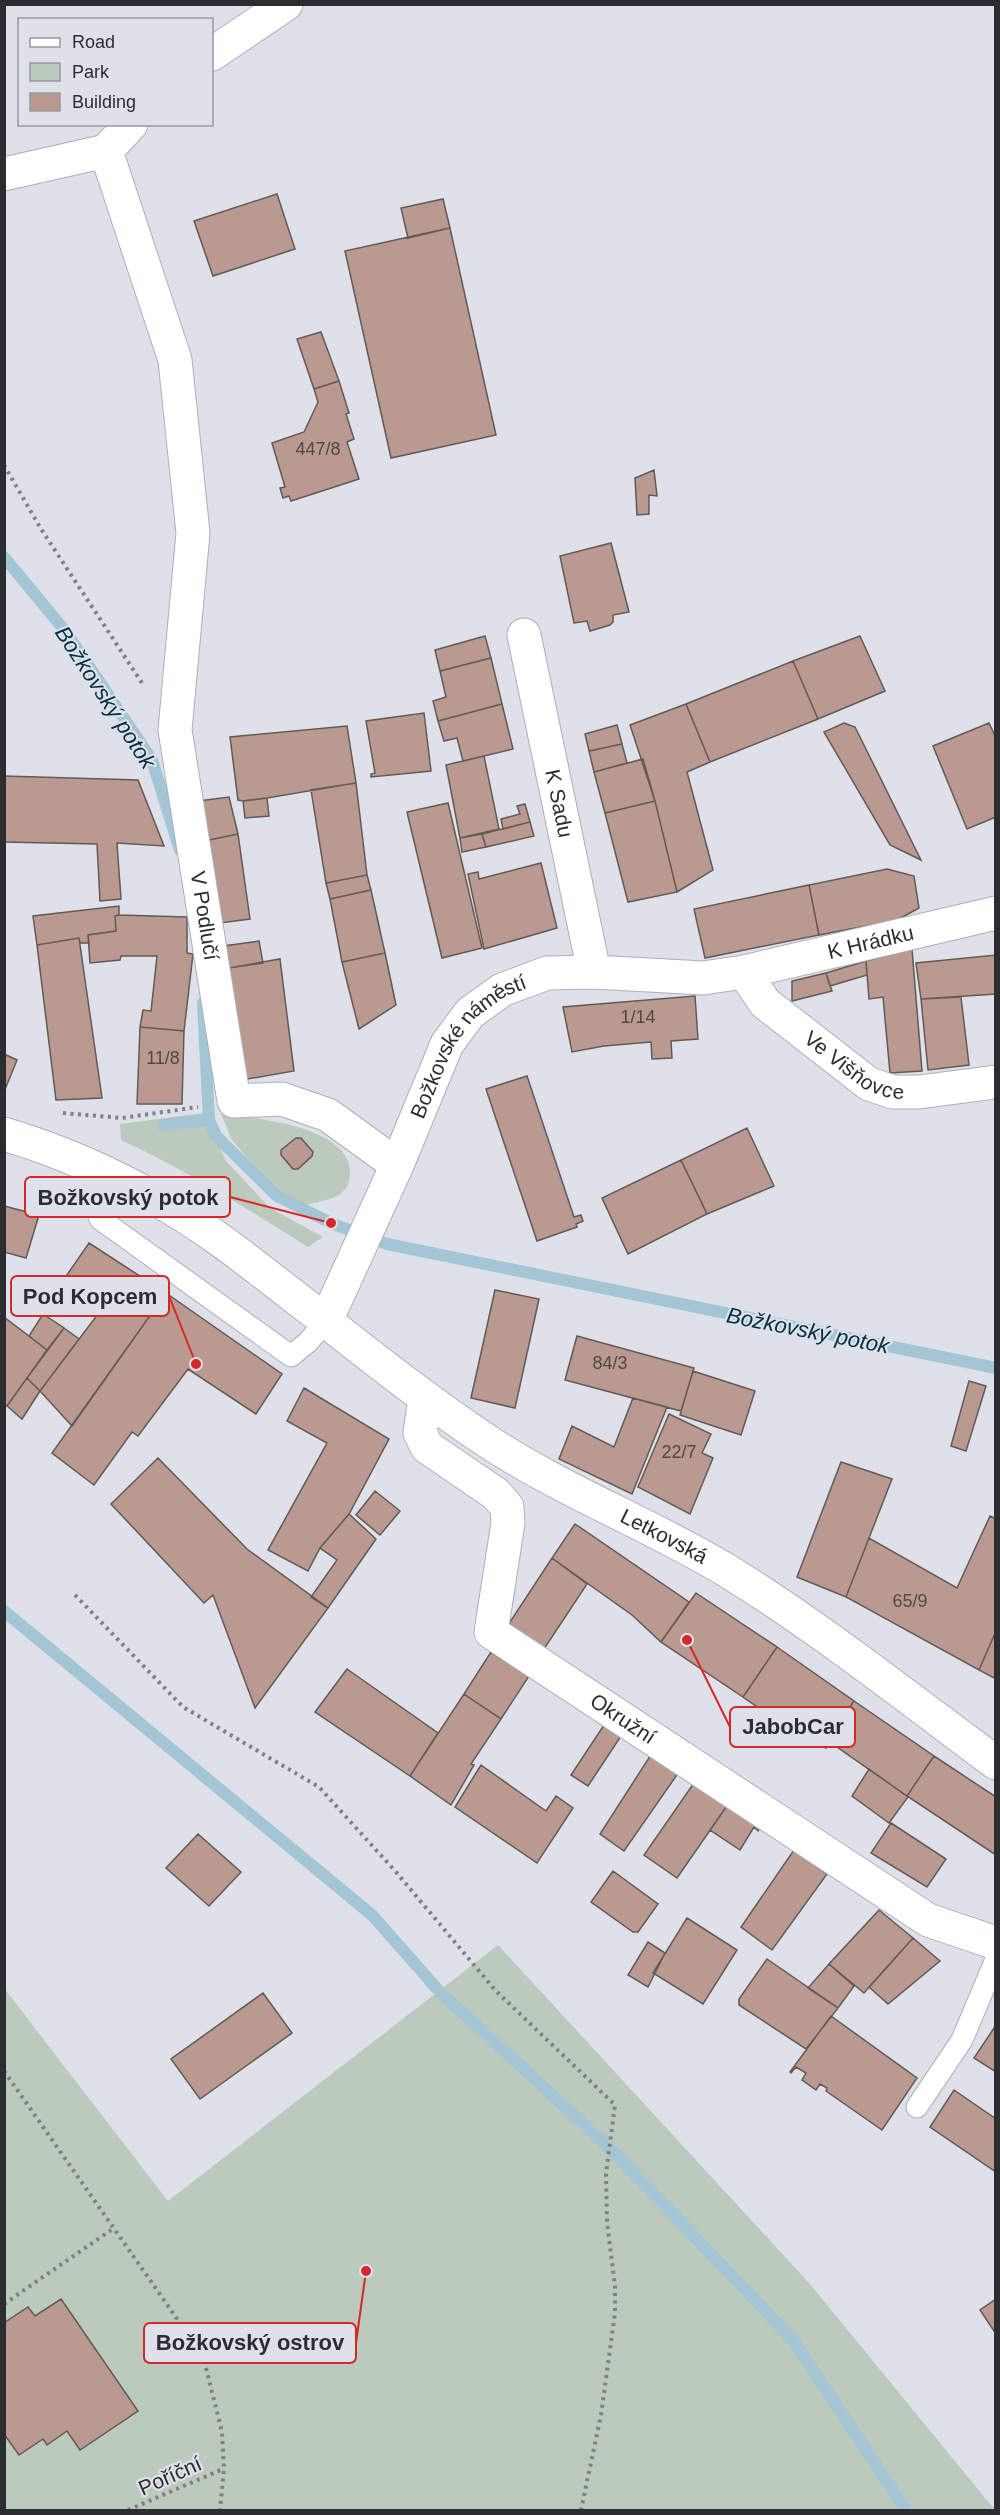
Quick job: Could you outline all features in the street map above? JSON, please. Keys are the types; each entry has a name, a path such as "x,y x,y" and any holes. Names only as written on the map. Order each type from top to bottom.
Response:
{"street":[{"path":"213,53 286,4"},
{"path":"4,174 106,151 129,126"},
{"name":"V Podlučí","path":"106,151 175,360 193,533 175,730 234,1101 282,1100 328,1114 397,1166"},
{"name":"K Sadu","path":"524,635 594,972"},
{"name":"K Hrádku","path":"744,972 996,913"},
{"name":"Božkovské náměstí","path":"326,1321 397,1166 447,1044 470,1014 502,990 547,973 594,972 703,978 744,972"},
{"name":"Ve Višňovce","path":"744,972 765,1003 868,1084 892,1092 919,1092 996,1082"},
{"name":"Letkovská","path":"4,1134 51,1149 105,1172 159,1201 243,1257 425,1398 483,1439 545,1475 732,1575 816,1631 996,1763"},
{"name":"Okružní","path":"425,1398 420,1433 427,1447 496,1494 507,1507 508,1523 491,1632 928,1920 996,1943"}],"lane":[{"path":"105,1172 95,1205 100,1219 291,1356 308,1342 326,1321"},
{"path":"917,2107 962,2040 996,1959"}],"path":[{"path":"4,465 41,529 143,685"},
{"path":"59,1112 122,1118 199,1107"},
{"path":"75,1595 183,1707 319,1787 396,1872 495,1989 615,2105 606,2174 607,2222 615,2286 615,2313 601,2415 581,2511"},
{"path":"4,2071 203,2356 222,2432 224,2469 220,2511"},
{"path":"4,2304 114,2228"},
{"name":"Poříční","path":"128,2511 224,2469"}],"green space":[{"path":"204,1113 226,1161 270,1208 323,1237 308,1247 193,1177 121,1140 120,1124"},
{"path":"221,1114 298,1127 335,1145 346,1157 350,1173 346,1189 328,1200 303,1206 267,1182 232,1140"},
{"path":"498,1945 810,2284 995,2510 5,2510 4,1988 168,2201"}],"building":[{"path":"277,194 295,249 213,276 194,221"},
{"path":"443,199 450,228 408,238 401,208"},
{"path":"450,228 496,435 391,458 345,251"},
{"path":"321,332 339,381 314,389 297,339"},
{"path":"339,381 354,439 347,442 359,479 291,501 289,496 283,498 280,488 285,487 272,443 304,432 318,402 314,389"},
{"path":"654,470 657,496 649,495 649,514 637,515 635,478"},
{"path":"611,543 629,612 613,615 613,622 610,625 590,631 587,621 574,623 560,556"},
{"path":"485,636 491,658 440,671 435,650"},
{"path":"860,636 885,691 818,719 793,661"},
{"path":"491,658 502,704 438,721 433,701 446,697 440,671"},
{"path":"793,661 818,719 710,762 686,704"},
{"path":"502,704 513,749 463,761 457,738 444,741 438,721"},
{"path":"686,704 710,762 687,772 713,870 677,892 655,801 630,725"},
{"path":"424,713 431,771 371,777 371,774 375,773 366,721"},
{"path":"844,723 855,727 921,860 890,845 824,732"},
{"path":"989,723 996,738 996,817 967,829 933,746"},
{"path":"617,725 622,744 589,751 585,734"},
{"path":"347,726 356,783 267,798 238,800 230,737"},
{"path":"622,744 627,763 594,772 589,751"},
{"path":"484,756 499,829 460,838 446,765"},
{"path":"643,759 655,801 605,813 594,772"},
{"path":"4,776 138,780 164,846 117,843 121,899 100,901 97,844 4,842"},
{"path":"356,783 367,875 326,883 311,790"},
{"path":"229,797 238,834 209,840 199,801"},
{"path":"267,798 269,816 245,818 243,801"},
{"path":"655,801 677,892 628,902 605,813"},
{"path":"448,803 482,948 442,958 407,812"},
{"path":"525,804 530,822 503,829 501,819 520,814 517,806"},
{"path":"530,822 534,836 486,847 482,834"},
{"path":"238,834 250,919 220,923 209,840"},
{"path":"482,834 486,847 462,852 460,838"},
{"path":"541,863 557,928 484,949 468,874 478,872 479,879"},
{"path":"887,869 914,876 919,908 897,920 819,935 809,885"},
{"path":"367,875 371,890 330,899 326,883"},
{"path":"809,885 819,935 705,958 694,909"},
{"path":"371,890 385,953 342,962 330,899"},
{"path":"119,906 119,915 115,916 116,931 88,935 89,943 80,943 79,938 37,945 33,916"},
{"path":"115,916 187,917 187,953 193,954 184,1031 140,1027 143,1010 151,1011 157,956 121,956 120,960 90,963 88,935 116,931"},
{"path":"79,938 102,1098 56,1100 37,945"},
{"path":"259,941 263,963 229,968 224,946"},
{"path":"912,949 922,1071 890,1073 883,997 869,999 866,961"},
{"path":"385,953 396,1005 359,1029 342,962"},
{"path":"996,955 996,994 921,999 916,963"},
{"path":"280,959 294,1071 242,1080 229,968"},
{"path":"866,961 867,975 830,986 826,973"},
{"path":"826,973 832,991 792,1001 792,981"},
{"path":"695,996 698,1039 671,1041 672,1058 652,1059 651,1042 604,1046 572,1052 563,1007"},
{"path":"961,997 969,1065 928,1070 921,999"},
{"path":"140,1027 184,1031 182,1104 137,1104"},
{"path":"4,1054 17,1060 4,1092"},
{"path":"527,1076 574,1217 581,1215 583,1221 576,1224 577,1227 537,1241 486,1089"},
{"path":"747,1128 774,1186 707,1214 681,1160"},
{"path":"296,1138 301,1138 313,1152 312,1156 298,1169 293,1169 281,1155 281,1150"},
{"path":"681,1160 707,1214 628,1254 602,1198"},
{"path":"4,1206 39,1215 26,1258 4,1252"},
{"path":"89,1243 166,1293 72,1426 40,1391 98,1314 92,1314 84,1308 83,1301 60,1285"},
{"path":"495,1290 539,1299 515,1408 471,1398"},
{"path":"166,1293 282,1374 256,1414 188,1369 138,1436 132,1432 94,1485 52,1453"},
{"path":"43,1314 64,1328 47,1350 29,1336"},
{"path":"4,1317 47,1350 7,1406 4,1404"},
{"path":"64,1328 79,1339 40,1391 27,1378"},
{"path":"577,1336 694,1368 681,1411 565,1380"},
{"path":"693,1371 755,1391 741,1435 680,1415"},
{"path":"27,1378 40,1391 22,1419 7,1406"},
{"path":"969,1381 986,1386 966,1451 951,1446"},
{"path":"304,1388 389,1439 349,1514 320,1548 308,1571 268,1550 327,1443 287,1421"},
{"path":"633,1398 667,1407 632,1494 559,1459 572,1426 614,1447"},
{"path":"669,1414 711,1434 702,1453 713,1458 690,1514 638,1487"},
{"path":"158,1458 247,1549 328,1608 255,1708 213,1595 204,1603 111,1504"},
{"path":"841,1462 892,1479 846,1597 797,1577"},
{"path":"375,1491 400,1511 380,1535 356,1515"},
{"path":"349,1514 376,1539 328,1608 311,1597 337,1560 320,1548"},
{"path":"990,1516 996,1519 996,1631 979,1670 846,1597 869,1538 957,1588"},
{"path":"575,1524 689,1602 661,1642 632,1615 552,1558"},
{"path":"552,1558 587,1584 544,1649 508,1625"},
{"path":"696,1593 777,1647 743,1697 661,1642"},
{"path":"996,1631 996,1679 979,1670"},
{"path":"777,1647 854,1701 827,1740 826,1748 795,1733 743,1697"},
{"path":"491,1652 529,1676 501,1719 464,1694"},
{"path":"347,1669 438,1733 410,1776 315,1712"},
{"path":"464,1694 501,1719 471,1764 474,1765 451,1805 410,1776"},
{"path":"854,1701 934,1756 907,1796 827,1740"},
{"path":"606,1722 623,1733 588,1786 571,1775"},
{"path":"654,1750 681,1769 624,1851 600,1834"},
{"path":"934,1756 996,1797 996,1855 907,1796"},
{"path":"481,1765 546,1811 556,1796 573,1808 537,1863 455,1807"},
{"path":"869,1769 908,1797 889,1823 852,1796"},
{"path":"696,1780 729,1803 677,1878 644,1855"},
{"path":"729,1803 762,1826 758,1831 754,1827 740,1850 710,1830"},
{"path":"891,1823 946,1859 927,1887 871,1853"},
{"path":"198,1834 241,1872 209,1906 166,1868"},
{"path":"794,1850 827,1874 772,1950 741,1927"},
{"path":"613,1871 658,1904 638,1932 633,1932 591,1902"},
{"path":"879,1910 913,1938 864,1993 829,1964"},
{"path":"687,1918 737,1950 703,2004 653,1973"},
{"path":"913,1938 940,1961 888,2004 869,1987"},
{"path":"648,1942 665,1953 648,1987 628,1975"},
{"path":"767,1959 838,2008 806,2049 739,2005 739,1999"},
{"path":"829,1964 854,1986 838,2008 808,1988"},
{"path":"263,1993 292,2033 200,2099 171,2059"},
{"path":"831,2016 917,2078 882,2130 826,2091 827,2088 820,2084 816,2090 802,2080 806,2073 796,2067 790,2072"},
{"path":"996,2025 996,2072 974,2058"},
{"path":"954,2090 996,2119 996,2172 930,2127"},
{"path":"61,2299 138,2411 80,2450 67,2431 47,2445 43,2439 19,2455 4,2434 4,2323 28,2307 35,2316"},
{"path":"996,2299 996,2334 980,2310"}],"waterway":[{"name":"Božkovský potok","path":"4,557 66,632 152,760 180,850"},
{"name":"Božkovský potok","path":"203,1003 209,1120 216,1136 277,1196 331,1223 387,1244 996,1368"},
{"path":"163,1125 209,1120"},
{"path":"4,1611 372,1915 439,1991 613,2151 793,2340 906,2510"}],"place":[{"name":"Božkovský potok","path":"331,1223"},
{"name":"Pod Kopcem","path":"196,1364"},
{"name":"JabobCar","path":"687,1640"},
{"name":"Božkovský ostrov","path":"366,2271"}]}
